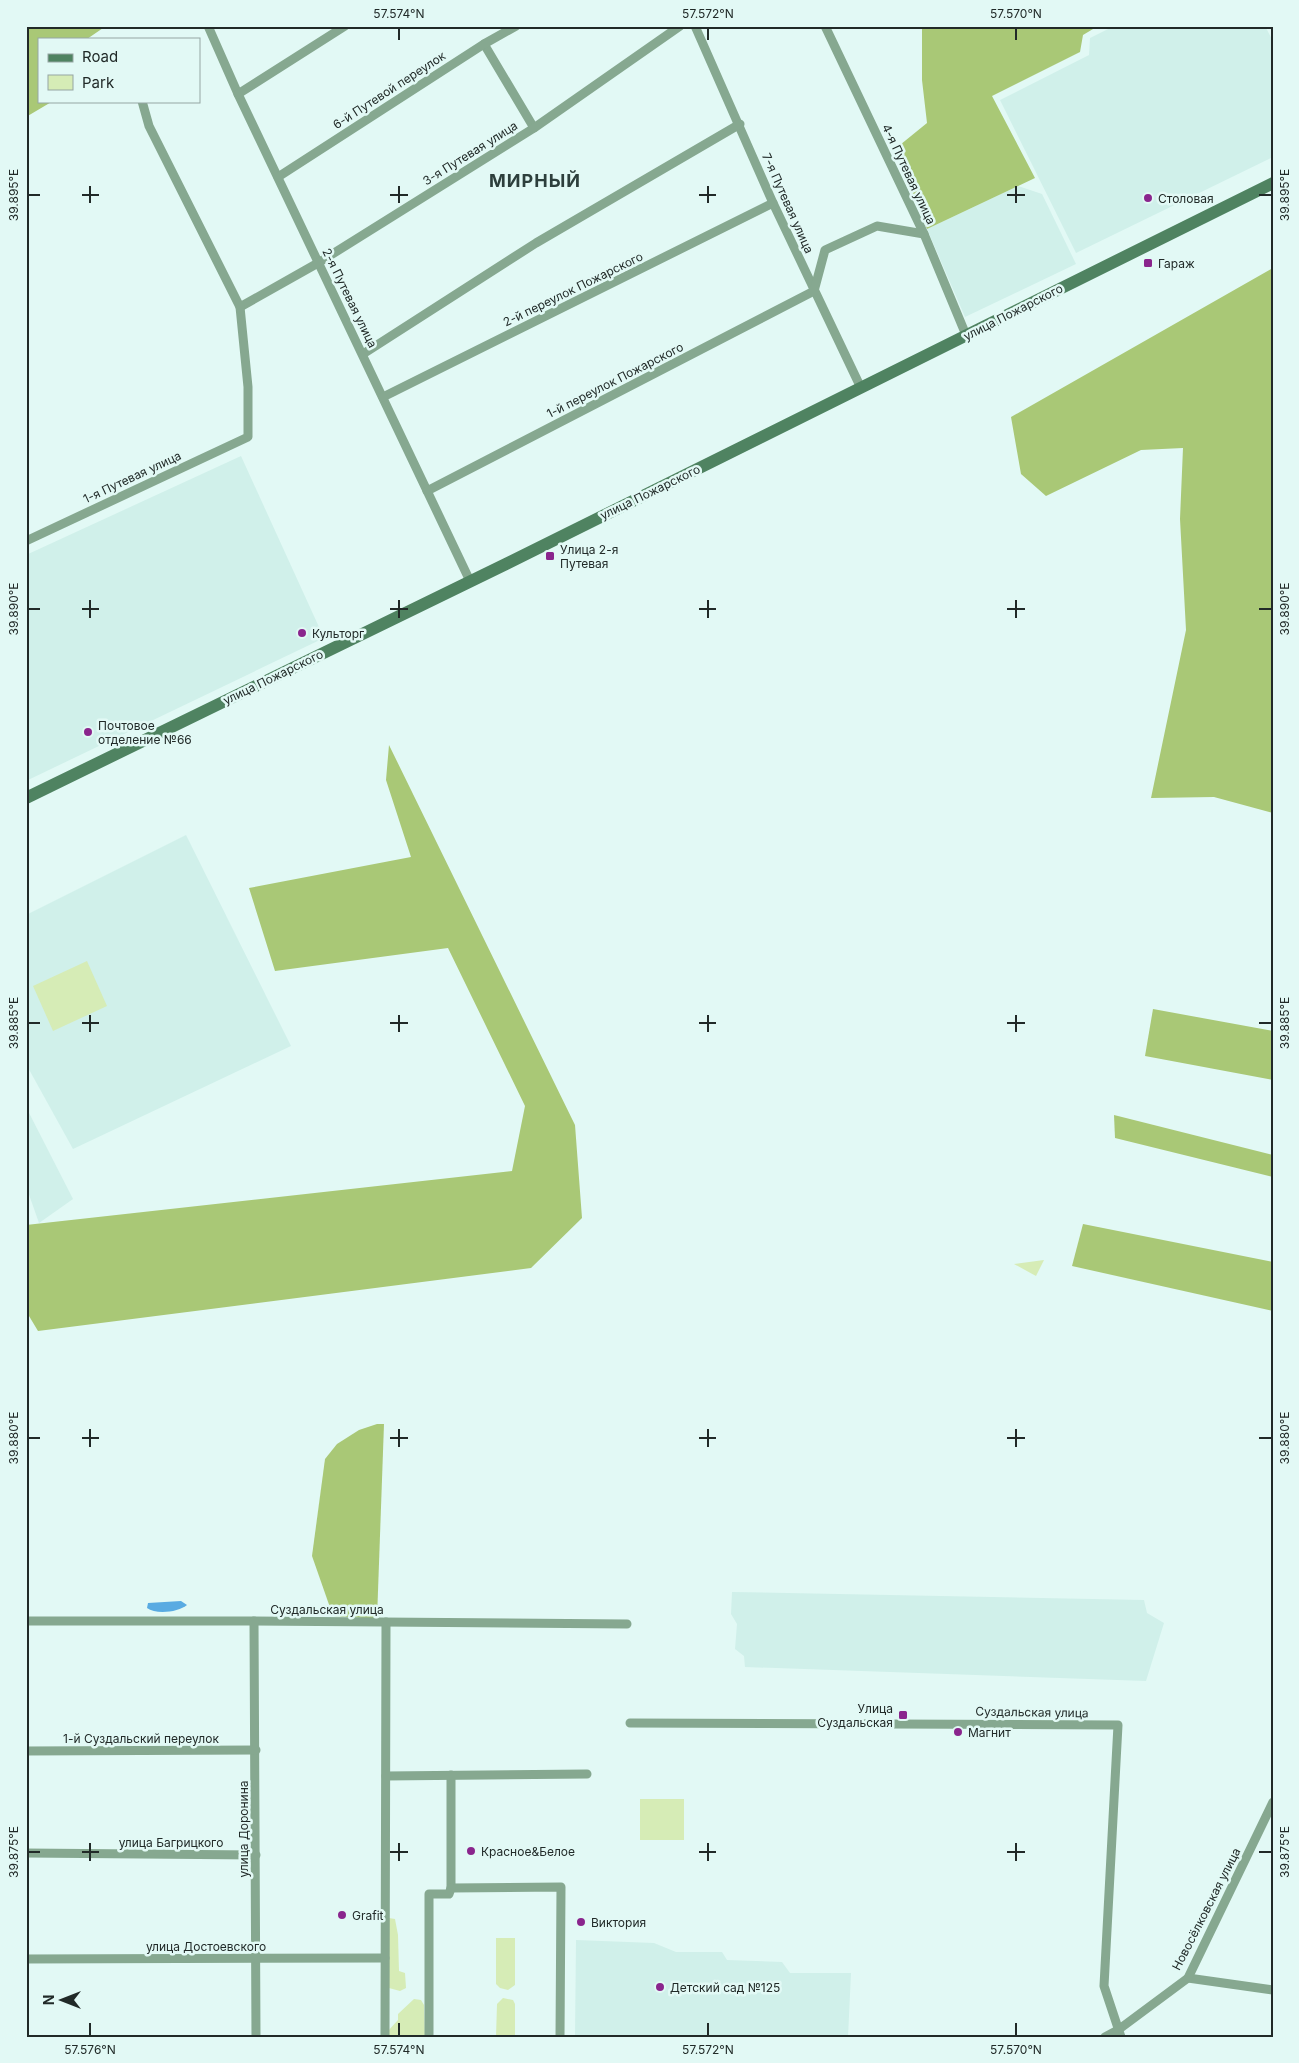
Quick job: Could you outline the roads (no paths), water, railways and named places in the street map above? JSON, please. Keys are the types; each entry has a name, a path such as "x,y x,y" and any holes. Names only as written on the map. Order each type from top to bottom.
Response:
{"street":[{"name":"2-я Путевая улица","path":"208,26 238,94 470,581"},
{"path":"238,94 344,26"},
{"name":"6-й Путевой переулок","path":"278,177 484,44 516,26"},
{"name":"3-я Путевая улица","path":"240,307 318,263 534,128 680,26"},
{"name":"7-я Путевая улица","path":"695,26 740,124 773,203 861,388"},
{"name":"4-я Путевая улица","path":"825,26 924,234 966,336"},
{"path":"484,44 534,128"},
{"path":"142,102 149,126 240,307"},
{"path":"363,354 536,243 740,124"},
{"name":"улица Пожарского","path":"26,798 470,581 1273,183"},
{"name":"2-й переулок Пожарского","path":"383,397 773,203"},
{"path":"814,291 825,250 877,226 924,234"},
{"name":"1-й переулок Пожарского","path":"427,491 814,291"},
{"name":"1-я Путевая улица","path":"26,541 248,437 248,387 240,307"},
{"name":"Суздальская улица","path":"26,1622 254,1620 627,1624"},
{"name":"улица Доронина","path":"254,1620 256,2037"},
{"path":"385,2037 386,1622"},
{"name":"Суздальская улица","path":"630,1722 1118,1725 1104,1986 1119,2033"},
{"name":"1-й Суздальский переулок","path":"26,1751 256,1750"},
{"path":"386,1776 587,1774"},
{"path":"429,2037 429,1894 449,1894 451,1888 451,1775"},
{"name":"Новосёлковская улица","path":"1105,2037 1119,2033 1188,1978 1273,1802"},
{"name":"улица Багрицкого","path":"26,1853 256,1855"},
{"path":"451,1888 561,1888 560,2037"},
{"name":"улица Достоевского","path":"26,1959 385,1958"},
{"path":"1188,1978 1273,1990"}],"water":[{"path":"181,1601 187,1605 173,1611 162,1612 147,1608 148,1603"}],"place":[{"name":"Столовая","path":"1148,198"},
{"name":"Гараж","path":"1148,263"},
{"name":"Улица 2-я Путевая","path":"550,556"},
{"name":"Культорг","path":"302,633"},
{"name":"Почтовое отделение №66","path":"88,732"},
{"name":"Улица Суздальская","path":"903,1715"},
{"name":"Магнит","path":"958,1732"},
{"name":"Красное&Белое","path":"471,1851"},
{"name":"Grafit","path":"342,1915"},
{"name":"Виктория","path":"581,1922"},
{"name":"Детский сад №125","path":"660,1987"}],"district":[{"name":"МИРНЫЙ","path":"535,180"}]}
